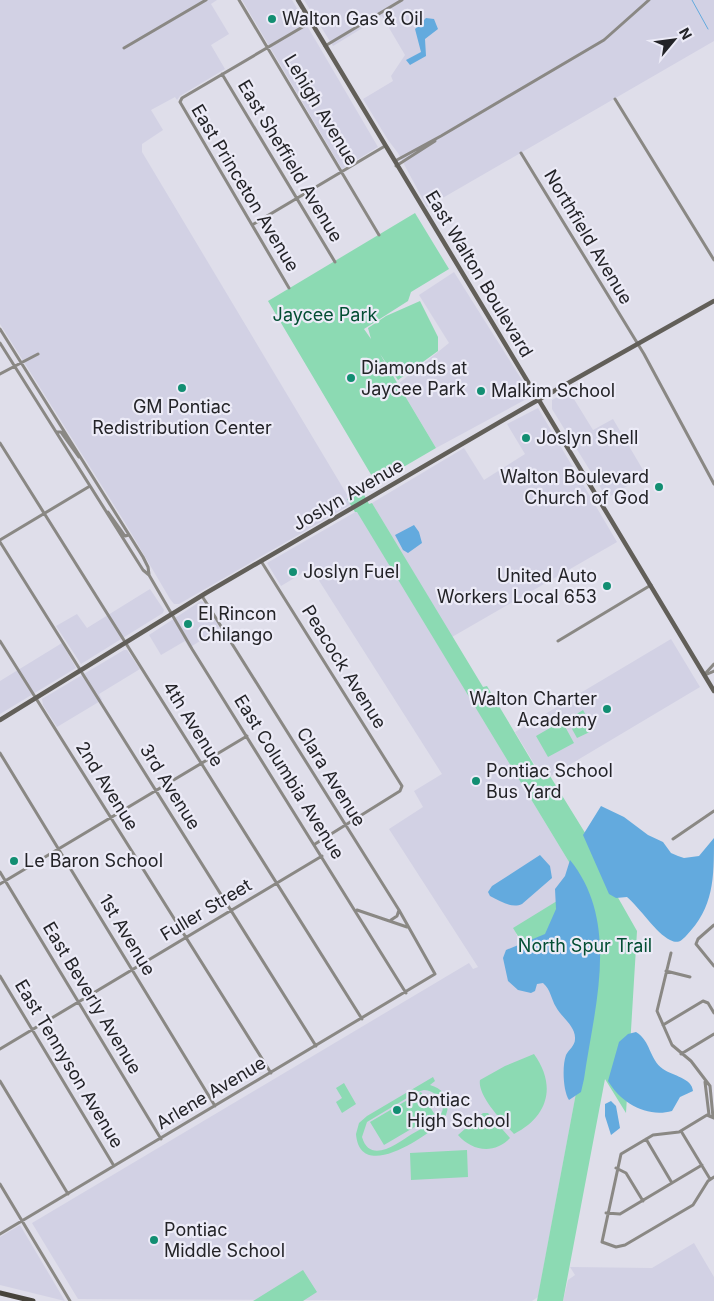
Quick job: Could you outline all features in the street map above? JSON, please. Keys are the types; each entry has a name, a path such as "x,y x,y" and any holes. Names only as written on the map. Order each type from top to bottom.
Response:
{"main road":[{"name":"East Walton Boulevard","path":"298,0 714,691"},
{"name":"Joslyn Avenue","path":"0,720 261,561 539,400 714,302"},
{"path":"0,1293 33,1301"}],"street":[{"path":"124,48 206,0"},
{"name":"Lehigh Avenue","path":"239,0 379,235"},
{"path":"326,46 402,0"},
{"path":"395,164 604,40 649,0"},
{"path":"222,74 311,22"},
{"name":"East Princeton Avenue","path":"222,74 180,101 289,288"},
{"name":"East Sheffield Avenue","path":"222,74 335,262"},
{"path":"615,99 714,260"},
{"path":"252,225 385,146"},
{"name":"Northfield Avenue","path":"521,153 638,344 714,484"},
{"name":"East Columbia Avenue","path":"0,329 129,535 148,567 149,575"},
{"name":"East Columbia Avenue","path":"0,343 143,570 149,575 406,993"},
{"path":"0,374 38,354"},
{"name":"East Columbia Avenue","path":"57,432 61,432 74,452 83,461"},
{"name":"4th Avenue","path":"0,444 362,1019"},
{"path":"0,541 90,486"},
{"name":"East Columbia Avenue","path":"102,506 125,536 129,535"},
{"name":"3rd Avenue","path":"0,541 316,1046"},
{"name":"Peacock Avenue","path":"261,561 402,788 346,825"},
{"path":"558,641 650,586"},
{"name":"Clara Avenue","path":"202,596 346,825 435,974"},
{"name":"2nd Avenue","path":"0,641 271,1073"},
{"path":"704,675 714,664"},
{"path":"704,675 714,671"},
{"path":"0,884 247,736"},
{"name":"1st Avenue","path":"0,753 215,1106"},
{"path":"673,839 714,811"},
{"path":"315,844 346,825"},
{"name":"Fuller Street","path":"0,1049 322,856"},
{"name":"East Beverly Avenue","path":"0,872 160,1139"},
{"path":"355,909 408,927"},
{"path":"390,920 396,918 398,910"},
{"path":"364,926 366,920 372,916"},
{"path":"714,925 698,940 698,949 714,966"},
{"path":"671,953 656,1009 672,1045 693,1064 705,1082 712,1117 681,1131 656,1134 621,1154 616,1168 601,1241 605,1245 622,1247 693,1205 712,1178 681,1131"},
{"path":"666,971 690,977"},
{"name":"Arlene Avenue","path":"0,1234 435,974"},
{"name":"East Tennyson Avenue","path":"0,976 114,1166"},
{"path":"663,1024 703,1001 708,1003 714,1013"},
{"path":"681,1054 714,1034"},
{"path":"0,1081 68,1194"},
{"path":"646,1139 672,1183"},
{"path":"606,1213 619,1214 702,1165"},
{"path":"616,1168 626,1173 643,1201"},
{"path":"0,1184 70,1301"}],"shaded area":[{"path":"0,0 217,0 211,4 229,34 211,45 225,69 180,96 177,100 175,97 151,110 163,130 142,144 142,152 349,498 350,505 179,604 174,604 170,599 124,521 0,324"},
{"path":"242,0 292,0 378,147 342,169"},
{"path":"304,0 714,0 714,41 427,207 398,153 363,99 393,81 391,76 405,55 382,16 333,46"},
{"path":"454,272 532,396 436,448 398,384 449,343 419,295"},
{"path":"569,391 593,430 613,419 646,475 607,498 552,409 552,400"},
{"path":"538,408 617,542 452,637 372,503 464,448 484,480 525,454 507,424"},
{"path":"357,511 583,885 516,934 585,1045 538,1297 532,1301 78,1299 32,1223 469,963 473,969 478,967 389,829 423,807 414,791 442,774 311,568 281,586 267,563"},
{"path":"150,589 164,610 163,613 81,664 56,626 77,614 87,628"},
{"path":"201,601 205,603 220,628 189,648 185,641 161,655 149,635"},
{"name":"Walton Charter Academy","path":"671,639 700,687 544,780 515,732"},
{"path":"62,643 76,668 0,714 0,681"},
{"path":"127,650 140,669 99,694 102,700 57,727 43,705 42,699"},
{"path":"20,1225 65,1301 0,1285 0,1237"},
{"path":"694,1243 714,1277 714,1301 563,1301 568,1280 575,1275 570,1267 652,1268"}],"green space":[{"name":"Jaycee Park","path":"415,213 449,269 411,292 408,301 364,329 371,339 368,328 386,316 420,301 438,337 438,351 398,380 380,354 436,448 376,483 268,301"},
{"name":"North Spur Trail","path":"362,491 369,504 372,503 483,687 487,686 543,780 550,776 608,870 604,873 637,931 626,1113 605,1079 563,1301 537,1301 585,1045 513,928 583,885 357,512 355,512 347,499"},
{"path":"583,710 594,730 577,738 572,729 577,719 575,715"},
{"path":"562,721 574,743 548,757 536,736"},
{"path":"534,1054 545,1078 547,1089 545,1100 535,1119 514,1134 487,1101 480,1086 480,1080 505,1066"},
{"path":"433,1077 435,1081 430,1085 441,1091 445,1096 448,1106 445,1118 441,1123 421,1138 407,1146 380,1156 368,1155 360,1148 356,1134 359,1123 367,1116","holes":["429,1091 438,1096 442,1103 442,1112 436,1120 385,1149 371,1150 366,1145 362,1137 367,1122 417,1092"]},
{"path":"344,1083 356,1104 342,1113 336,1102 342,1098 336,1088"},
{"path":"421,1092 435,1115 384,1145 370,1122"},
{"path":"483,1113 488,1113 510,1138 497,1147 483,1149 470,1145 458,1135"},
{"path":"467,1150 468,1177 411,1180 410,1153"},
{"path":"303,1270 317,1292 303,1301 253,1301"}],"water":[{"path":"426,18 434,19 438,29 425,39 426,56 410,65 406,60 421,52 415,29"},
{"path":"414,525 419,532 422,543 408,553 403,550 395,535"},
{"path":"601,806 624,817 648,835 663,842 671,853 684,858 699,856 714,838 714,867 711,892 702,914 681,941 675,942 665,937 627,897 616,898 609,894 583,835"},
{"path":"540,855 550,866 552,878 522,904 510,905 490,896 488,892 492,886"},
{"path":"570,860 586,885 595,911 599,938 600,966 593,1024 581,1092 569,1100 564,1085 564,1065 566,1055 575,1041 575,1034 568,1022 558,1011 548,989 543,983 537,984 535,991 531,993 518,990 508,981 503,958 506,950 545,934 556,909 555,889 565,876"},
{"path":"636,1032 645,1040 658,1065 686,1080 692,1087 693,1091 680,1097 672,1111 663,1113 653,1112 636,1107 620,1096 608,1081 619,1042 628,1034"},
{"path":"611,1101 616,1106 620,1128 611,1135 605,1116 605,1104"}],"waterway":[{"path":"692,0 708,29"}],"place":[{"name":"Walton Gas & Oil","path":"272,19"},
{"name":"Diamonds at Jaycee Park","path":"351,378"},
{"name":"GM Pontiac Redistribution Center","path":"182,388"},
{"name":"Malkim School","path":"481,391"},
{"name":"Joslyn Shell","path":"526,438"},
{"name":"Walton Boulevard Church of God","path":"659,487"},
{"name":"Joslyn Fuel","path":"293,572"},
{"name":"United Auto Workers Local 653","path":"607,586"},
{"name":"El Rincon Chilango","path":"188,624"},
{"name":"Walton Charter Academy","path":"607,709"},
{"name":"Pontiac School Bus Yard","path":"476,781"},
{"name":"Le Baron School","path":"14,861"},
{"name":"Pontiac High School","path":"397,1110"},
{"name":"Pontiac Middle School","path":"154,1240"}]}
